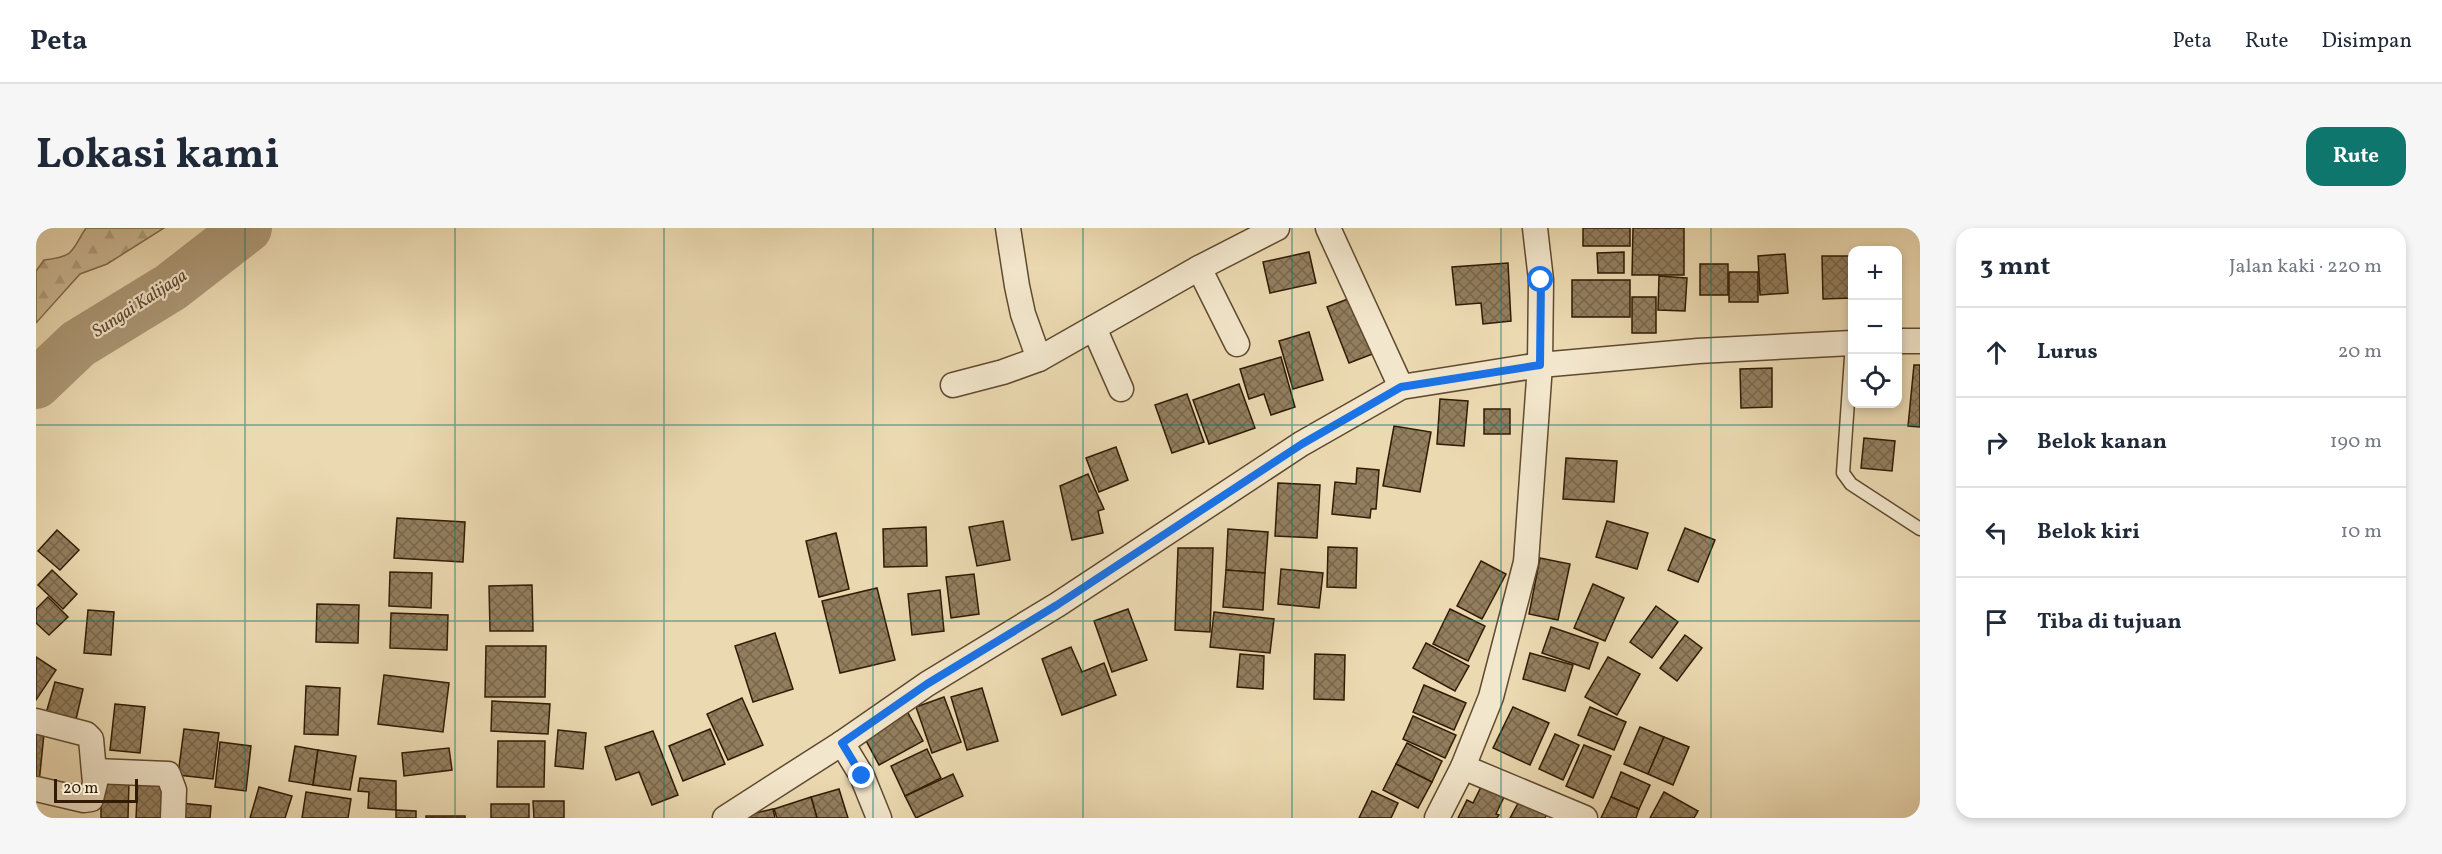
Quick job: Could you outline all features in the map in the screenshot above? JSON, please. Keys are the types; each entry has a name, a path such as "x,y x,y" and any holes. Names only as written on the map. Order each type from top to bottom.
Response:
{"street":[{"path":"1008,228 1021,304 1039,359"},
{"path":"953,385 1003,372 1039,359 1199,268 1277,228"},
{"path":"1328,228 1401,387"},
{"path":"1437,818 1463,767 1491,698 1526,562 1540,365 1541,280 1535,228"},
{"path":"1199,268 1237,344"},
{"path":"1094,328 1121,389"},
{"path":"1902,341 1920,341"},
{"path":"724,818 842,743 927,684 1057,605 1302,444 1401,387 1540,365 1698,351 1848,343"},
{"path":"36,721 86,734 89,737 95,771 91,799 84,800 36,789"},
{"path":"842,743 862,776 879,818"},
{"path":"1463,767 1585,818"},
{"path":"95,771 168,774 174,790 173,818"}],"lane":[{"path":"1851,354 1843,472 1851,484 1920,529"}],"green space":[{"path":"86,228 164,228 107,264 80,274 36,323 36,271 44,260 62,257 71,252"}],"building":[{"path":"1583,228 1630,228 1630,246 1583,246"},
{"path":"1633,228 1684,228 1684,275 1632,275"},
{"path":"1309,252 1316,283 1270,293 1263,262"},
{"path":"1624,252 1624,273 1598,273 1597,253"},
{"path":"1785,254 1788,293 1760,295 1758,256"},
{"path":"1822,256 1848,256 1848,298 1823,299"},
{"path":"1508,263 1511,321 1483,324 1481,303 1456,305 1452,267"},
{"path":"1700,264 1728,264 1728,295 1700,295"},
{"path":"1729,272 1758,272 1758,302 1729,302"},
{"path":"1659,276 1687,278 1685,311 1658,310"},
{"path":"1572,280 1630,280 1630,317 1572,317"},
{"path":"1353,297 1375,353 1349,363 1327,307"},
{"path":"1632,297 1656,297 1656,333 1632,333"},
{"path":"1309,332 1323,380 1293,389 1279,341"},
{"path":"1281,357 1295,407 1271,415 1264,394 1249,399 1240,369"},
{"path":"1914,365 1920,365 1920,427 1908,426"},
{"path":"1772,368 1772,407 1741,408 1740,369"},
{"path":"1239,384 1255,428 1209,444 1193,400"},
{"path":"1187,394 1204,442 1172,453 1155,405"},
{"path":"1440,399 1468,401 1464,446 1437,444"},
{"path":"1484,409 1510,409 1510,434 1484,434"},
{"path":"1394,426 1431,432 1420,492 1383,486"},
{"path":"1864,438 1895,441 1892,471 1861,468"},
{"path":"1116,447 1128,480 1099,492 1086,458"},
{"path":"1566,458 1617,461 1614,502 1563,499"},
{"path":"1357,468 1379,470 1376,509 1371,509 1370,518 1332,514 1335,482 1356,484"},
{"path":"1088,474 1104,509 1098,511 1103,533 1072,540 1060,486"},
{"path":"1278,483 1320,485 1317,538 1275,536"},
{"path":"397,518 465,522 463,562 394,558"},
{"path":"1003,521 1010,560 977,566 969,527"},
{"path":"1607,521 1648,533 1637,569 1596,557"},
{"path":"926,527 927,566 884,567 883,529"},
{"path":"1685,528 1715,540 1698,582 1668,570"},
{"path":"1228,529 1268,532 1265,573 1226,570"},
{"path":"57,530 79,550 60,570 38,551"},
{"path":"836,533 849,589 819,597 806,541"},
{"path":"1328,547 1357,548 1356,588 1327,587"},
{"path":"1178,548 1213,548 1210,632 1175,630"},
{"path":"1540,558 1570,564 1558,620 1529,614"},
{"path":"1481,561 1506,574 1482,619 1457,606"},
{"path":"1281,569 1323,573 1319,608 1278,604"},
{"path":"52,570 77,594 63,609 38,585"},
{"path":"1226,570 1265,573 1263,610 1223,607"},
{"path":"390,572 432,573 431,608 389,606"},
{"path":"974,574 979,614 951,618 946,577"},
{"path":"1593,584 1624,598 1605,641 1574,628"},
{"path":"532,585 533,631 490,631 489,586"},
{"path":"877,588 895,660 840,673 822,601"},
{"path":"940,590 944,631 912,635 908,594"},
{"path":"48,597 68,617 49,635 36,623 36,609"},
{"path":"317,604 359,605 358,643 316,642"},
{"path":"1656,606 1678,622 1652,658 1630,642"},
{"path":"1128,609 1147,660 1112,672 1094,621"},
{"path":"1450,609 1485,626 1468,661 1433,644"},
{"path":"88,610 114,612 111,655 84,653"},
{"path":"1214,612 1274,619 1270,653 1210,647"},
{"path":"391,613 448,615 447,650 390,648"},
{"path":"1551,627 1598,643 1589,669 1542,653"},
{"path":"775,633 793,689 753,702 735,646"},
{"path":"1685,635 1702,648 1677,681 1660,668"},
{"path":"1426,643 1469,666 1455,691 1413,668"},
{"path":"486,646 546,646 545,697 485,697"},
{"path":"1071,647 1082,672 1104,663 1116,695 1062,715 1042,659"},
{"path":"1530,653 1573,665 1565,691 1523,679"},
{"path":"1240,654 1264,656 1263,689 1237,687"},
{"path":"1315,654 1345,655 1344,700 1314,699"},
{"path":"36,657 56,670 36,700"},
{"path":"1608,657 1640,674 1617,715 1585,697"},
{"path":"384,675 449,683 443,732 378,724"},
{"path":"55,682 83,689 75,724 45,717"},
{"path":"1424,685 1466,703 1454,730 1413,712"},
{"path":"306,686 340,688 338,735 304,734"},
{"path":"982,688 998,741 967,750 951,697"},
{"path":"944,697 961,742 932,753 916,707"},
{"path":"742,698 763,745 728,760 707,714"},
{"path":"492,701 550,704 548,734 491,731"},
{"path":"115,704 145,707 140,753 110,750"},
{"path":"1513,707 1549,723 1530,765 1493,748"},
{"path":"1590,707 1626,722 1614,750 1578,735"},
{"path":"907,711 923,741 879,765 863,735"},
{"path":"1413,716 1456,735 1445,758 1403,739"},
{"path":"1640,727 1664,737 1648,774 1624,764"},
{"path":"184,729 219,733 213,779 178,775"},
{"path":"710,729 725,764 683,781 669,746"},
{"path":"558,730 586,733 583,769 555,766"},
{"path":"653,731 678,795 652,805 639,772 616,780 605,747"},
{"path":"36,733 44,734 39,783 36,782"},
{"path":"1555,734 1579,745 1563,780 1539,769"},
{"path":"1664,737 1689,747 1673,785 1648,774"},
{"path":"498,741 545,741 544,787 497,787"},
{"path":"220,742 251,746 246,791 215,787"},
{"path":"1407,743 1442,761 1432,782 1396,764"},
{"path":"1584,745 1611,756 1593,798 1566,786"},
{"path":"295,746 318,750 313,785 289,781"},
{"path":"449,748 452,770 404,776 402,753"},
{"path":"927,749 941,778 905,796 891,766"},
{"path":"318,750 356,756 350,790 313,785"},
{"path":"1396,764 1432,782 1418,808 1383,790"},
{"path":"1621,772 1650,785 1639,809 1611,797"},
{"path":"953,774 963,796 916,818 905,796"},
{"path":"138,777 164,778 162,818 136,818"},
{"path":"360,778 396,781 396,810 368,808 369,792 358,791"},
{"path":"101,780 129,781 128,818 101,818"},
{"path":"1483,783 1506,793 1496,814 1499,815 1497,818 1458,818 1467,800 1473,803"},
{"path":"259,787 292,796 285,818 250,818"},
{"path":"839,789 848,818 817,818 811,797"},
{"path":"1372,791 1398,803 1391,818 1359,818"},
{"path":"306,792 351,799 348,818 302,818"},
{"path":"1664,792 1698,811 1694,818 1650,818"},
{"path":"1522,796 1549,810 1545,818 1510,818"},
{"path":"811,797 817,818 777,818 774,809"},
{"path":"1611,797 1639,809 1636,818 1601,818"},
{"path":"533,801 564,801 564,818 534,818"},
{"path":"179,803 211,806 210,818 178,818"},
{"path":"491,804 529,804 529,818 491,818"},
{"path":"773,809 775,818 747,818 746,815"},
{"path":"396,810 416,811 416,818 396,818"},
{"path":"426,816 465,816 465,818 426,818"}],"waterway":[{"name":"Sungai Kalijaga","path":"36,384 78,344 171,287 247,228"}],"route":[{"path":"862,776 842,743 927,684 1057,605 1302,444 1401,387 1540,365 1541,280"}]}
